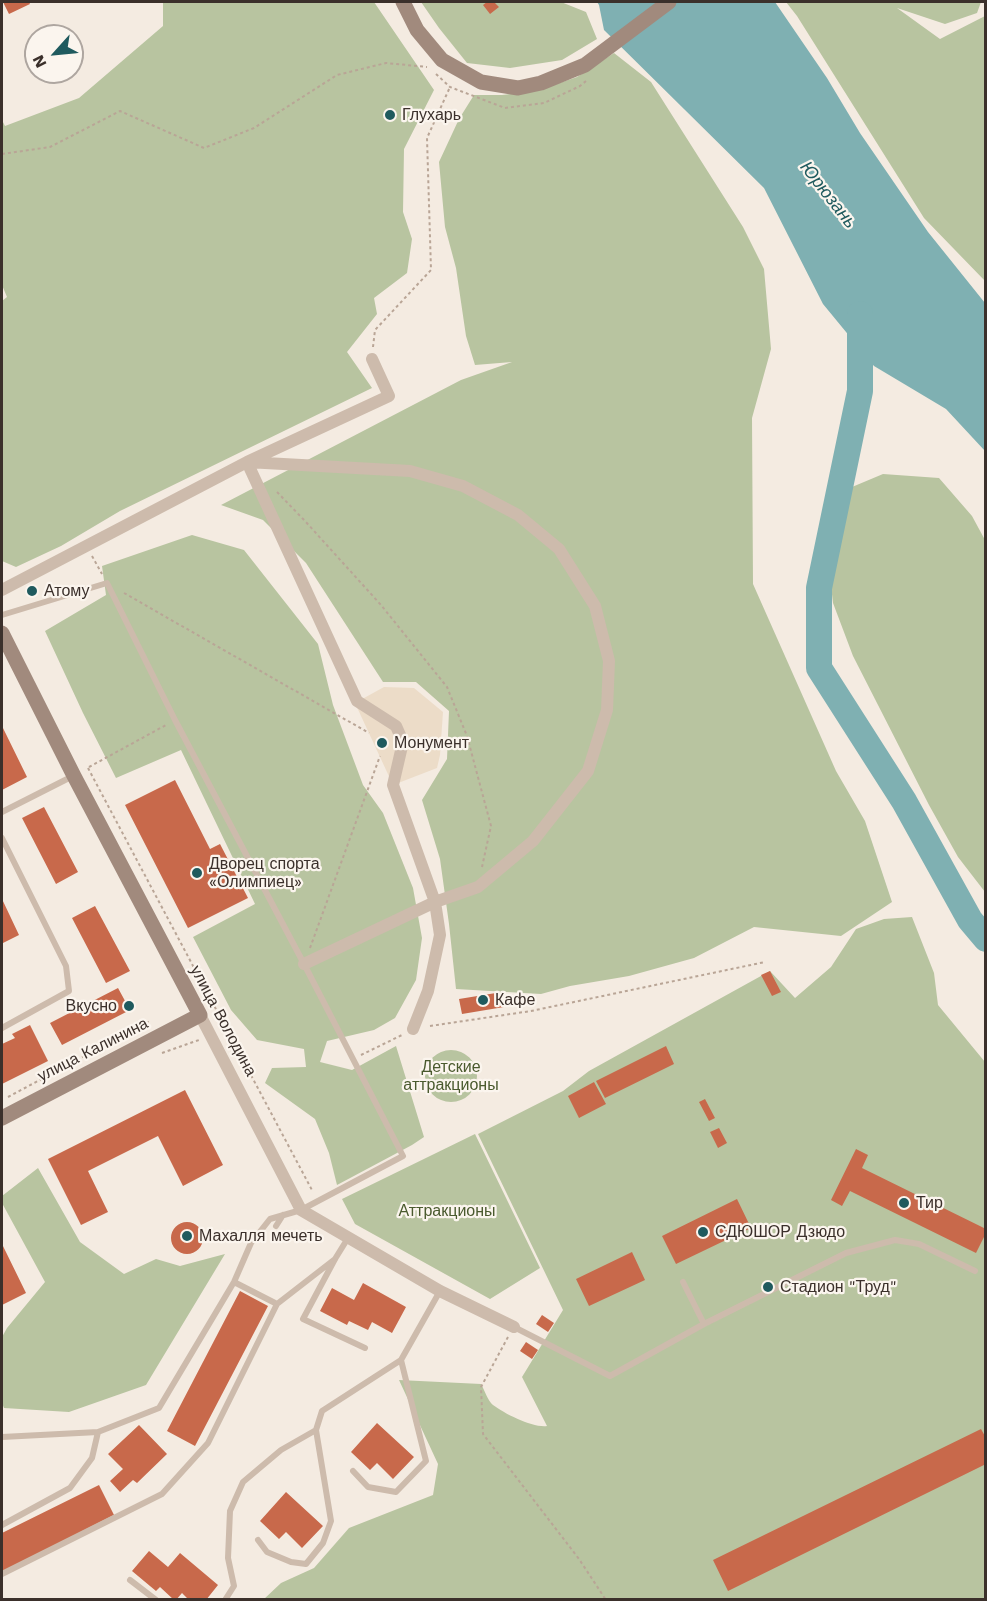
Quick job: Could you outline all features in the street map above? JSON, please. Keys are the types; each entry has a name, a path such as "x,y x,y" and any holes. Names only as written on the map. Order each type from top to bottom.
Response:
{"street":[{"path":"403,2 417,30 442,60 481,82 518,88 541,84 585,65 669,2"},
{"path":"2,590 247,462 388,396 372,359"},
{"path":"247,462 410,471 463,486 518,515 559,549 595,606 609,661 607,710 588,771 533,841 478,887 435,902 304,964"},
{"path":"247,462 357,700 396,726 403,742 393,785 435,902 440,935 428,991 413,1029"},
{"name":"улица Володина","path":"2,633 74,776 301,1210"},
{"name":"улица Калинина","path":"2,1118 200,1015"},
{"path":"301,1210 440,1291 514,1327"}],"lane":[{"path":"2,615 107,584 175,720 403,1156 301,1210 270,1219 251,1243 234,1282 159,1408 98,1432 2,1437"},
{"path":"2,812 74,776"},
{"path":"2,838 66,966 69,991 2,1028"},
{"path":"276,1227 283,1215"},
{"path":"349,1238 335,1259 303,1319 365,1348"},
{"path":"514,1327 610,1376 704,1324 846,1253 895,1240 919,1244 975,1271"},
{"path":"2,1574 162,1494 208,1443 277,1304 335,1259"},
{"path":"234,1282 277,1304"},
{"path":"683,1282 704,1324"},
{"path":"258,1540 267,1552 291,1562 306,1564 323,1543 331,1521 316,1430 322,1411 401,1360 440,1291"},
{"path":"353,1471 368,1487 396,1492 426,1461 401,1360"},
{"path":"225,1599 234,1586 228,1558 230,1511 243,1482 281,1450 316,1430"},
{"path":"2,1525 70,1488 92,1458 98,1432"},
{"path":"130,1580 156,1599"}],"path":[{"path":"2,154 50,147 120,111 204,148 254,128 337,75 386,63 427,67"},
{"path":"372,359 375,330 431,270 427,138 450,87 435,73"},
{"path":"272,488 381,605 447,687 467,736 491,826 478,887"},
{"path":"87,545 107,584 369,733"},
{"path":"74,776 175,720"},
{"path":"304,964 380,756"},
{"path":"88,768 318,1201"},
{"path":"353,1059 413,1029 531,1011 765,962"},
{"path":"154,1057 162,1052 211,1036 226,1028"},
{"path":"514,1327 481,1387 483,1434 579,1559 606,1599"}],"green space":[{"path":"163,2 374,2 434,90 404,149 403,212 412,239 407,273 374,298 377,314 347,352 372,388 120,511 61,546 16,567 2,561 2,301 7,297 2,285 2,120 5,126 79,98 163,26"},
{"path":"421,2 561,2 586,12 597,39 562,60 510,68 467,63"},
{"path":"786,2 981,2 977,13 945,24 897,8 940,39 985,16 985,281 924,218"},
{"path":"614,53 651,82 743,227 764,269 771,349 752,418 753,584 836,771 865,821 892,902 841,936 754,927 694,958 629,976 570,986 541,994 456,989 440,859 422,800 447,759 449,711 416,682 383,682 306,563 263,520 221,505 461,380 512,362 475,365 466,336 456,268 445,227 439,162 459,119 474,95 502,95 536,91 577,77"},
{"path":"883,474 939,478 972,516 985,540 985,892 958,857 929,805 853,656 833,603 826,542 833,495"},
{"path":"192,535 244,550 318,644 333,705 363,785 383,813 413,888 422,938 416,980 395,1018 374,1030 327,1041 320,1062 352,1070 396,1046 424,1137 337,1185 329,1153 315,1119 265,1083 272,1068 306,1067 304,1049 257,1040 231,1010 193,937 255,904 181,750 116,778 45,631 106,595 102,566"},
{"name":"Стадион \"Труд\"","path":"912,917 934,973 938,1005 985,1062 985,1599 263,1600 281,1583 314,1568 349,1528 433,1495 438,1464 399,1380 481,1384 490,1401 498,1409 527,1423 547,1426 522,1377 563,1310 478,1134 563,1091 589,1071 770,971 795,998 831,967 856,929 884,919"},
{"name":"Детские аттракционы","path":"446,1050 456,1050 470,1057 477,1076 470,1095 456,1102 446,1102 436,1098 429,1091 425,1081 425,1071 429,1061 436,1054"},
{"name":"Аттракционы","path":"475,1134 540,1268 490,1299 355,1224 342,1199"},
{"path":"38,1168 80,1242 124,1274 156,1259 180,1266 225,1254 146,1385 69,1412 4,1408 2,1403 2,1337 45,1282 2,1203 2,1196"}],"shaded area":[{"path":"384,687 414,688 443,712 437,768 393,785 355,703"}],"water":[{"name":"Юрюзань","path":"597,2 775,2 928,232 985,303 985,451 946,409 874,366 823,304 764,188 604,30"}],"building":[{"path":"3,2 29,2 30,4 9,14"},
{"path":"487,2 494,2 499,7 490,14 483,5"},
{"path":"2,726 27,777 2,790"},
{"name":"Дворец спорта «Олимпиец»","path":"175,780 210,849 220,844 248,898 188,928 125,805"},
{"path":"44,807 78,872 56,884 22,818"},
{"path":"2,899 19,935 3,943 2,941"},
{"path":"95,906 130,971 106,983 72,918"},
{"path":"770,971 781,992 772,996 761,975"},
{"path":"118,988 130,1010 62,1045 50,1023"},
{"path":"502,992 504,1007 462,1014 459,999"},
{"path":"30,1025 48,1061 2,1084 2,1044 15,1038 12,1034"},
{"path":"666,1046 674,1064 605,1098 596,1081"},
{"path":"594,1082 606,1104 579,1118 568,1096"},
{"path":"185,1090 223,1165 183,1186 158,1136 88,1171 108,1212 81,1225 48,1159"},
{"path":"705,1099 715,1118 709,1121 699,1102"},
{"path":"719,1128 727,1143 718,1148 710,1132"},
{"name":"Тир","path":"856,1149 868,1155 862,1168 986,1229 976,1253 850,1191 842,1206 831,1200"},
{"path":"737,1199 751,1228 676,1264 662,1236"},
{"name":"Махалля мечеть","path":"187,1222 199,1226 203,1238 199,1250 187,1254 175,1250 171,1238 175,1226"},
{"path":"2,1244 26,1293 2,1305"},
{"path":"632,1252 645,1280 589,1306 576,1279"},
{"path":"363,1283 406,1307 392,1333 372,1322 368,1330 349,1321 347,1325 320,1311 332,1288 354,1300"},
{"path":"240,1291 268,1306 195,1446 167,1431"},
{"path":"542,1315 554,1323 548,1332 536,1324"},
{"path":"526,1342 538,1350 532,1359 520,1351"},
{"path":"377,1423 414,1457 393,1479 377,1463 370,1470 351,1452"},
{"path":"139,1425 167,1454 137,1483 133,1480 120,1492 110,1481 123,1469 108,1454"},
{"path":"981,1429 986,1438 986,1464 728,1591 713,1560"},
{"path":"99,1485 114,1515 2,1572 2,1533"},
{"path":"286,1492 323,1526 302,1548 286,1532 279,1539 260,1521"},
{"path":"149,1551 168,1567 180,1553 218,1585 206,1600 189,1600 182,1593 174,1600 160,1587 156,1591 132,1571"}],"waterway":[{"path":"860,314 860,391 819,588 819,668 904,801 970,920 986,939"}],"place":[{"name":"Глухарь","path":"390,115"},
{"name":"Атому","path":"32,591"},
{"name":"Монумент","path":"382,743"},
{"name":"Дворец спорта «Олимпиец»","path":"197,873"},
{"name":"Кафе","path":"483,1000"},
{"name":"Вкусно","path":"129,1006"},
{"name":"Тир","path":"904,1203"},
{"name":"СДЮШОР Дзюдо","path":"703,1232"},
{"name":"Махалля мечеть","path":"187,1236"},
{"name":"Стадион \"Труд\"","path":"768,1287"}]}
